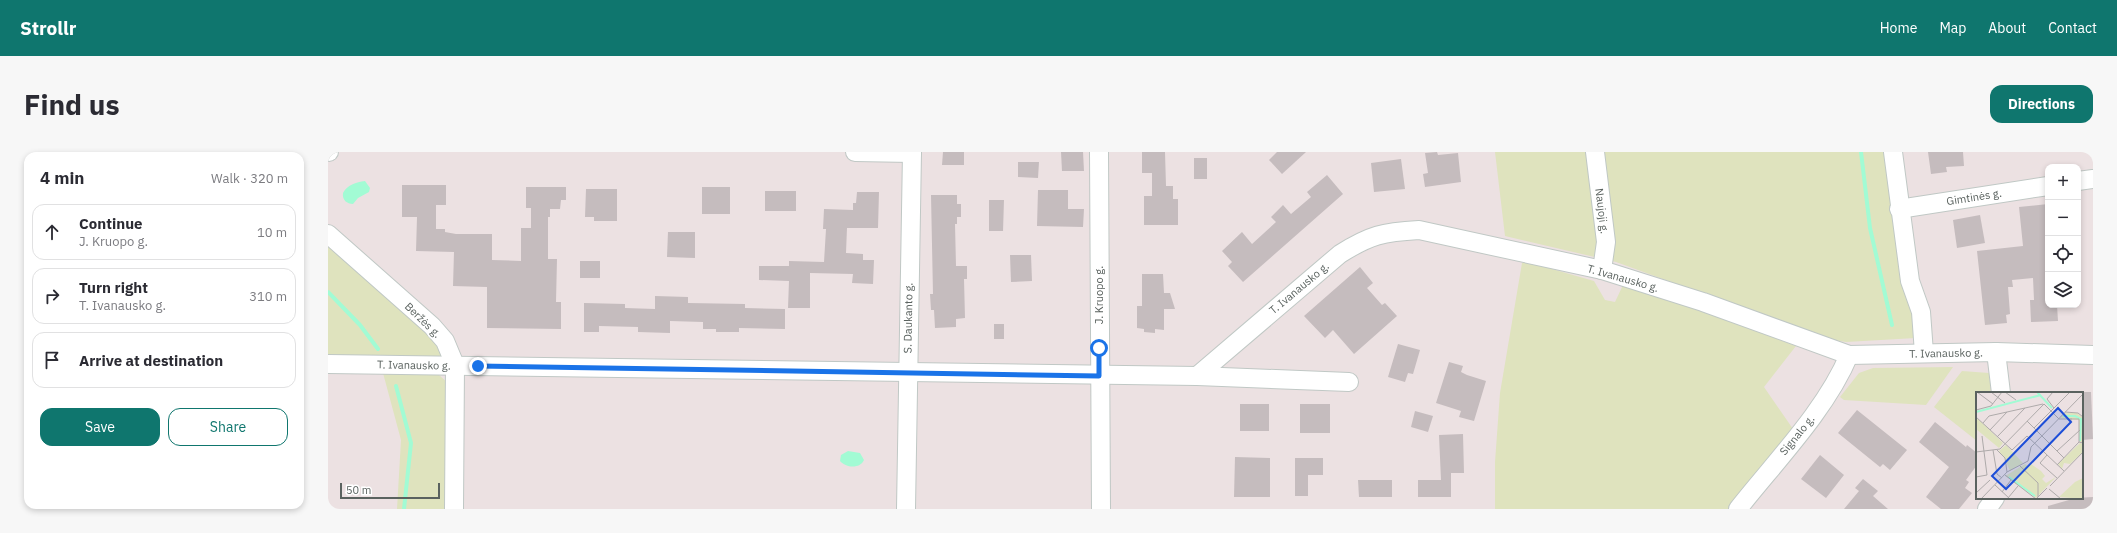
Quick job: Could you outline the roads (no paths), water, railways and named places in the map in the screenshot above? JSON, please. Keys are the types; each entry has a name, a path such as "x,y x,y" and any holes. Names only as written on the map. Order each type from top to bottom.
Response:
{"street":[{"path":"856,152 912,152"},
{"name":"S. Daukanto g.","path":"906,509 907,371 912,152"},
{"name":"J. Kruopo g.","path":"1099,152 1099,376 1101,509"},
{"name":"Naujoji g.","path":"1595,152 1606,242 1602,270"},
{"path":"1893,152 1899,209 1910,281 1921,312 1924,353"},
{"path":"2081,181 2093,179"},
{"name":"Gimtinės g.","path":"1899,209 2045,186"},
{"name":"T. Ivanausko g.","path":"1197,376 1340,254 1364,239 1390,231 1419,230 1602,270 1703,302 1849,355 1996,352 2093,355"},
{"name":"Beržės g.","path":"328,234 432,326 445,341 455,365 454,509"},
{"path":"1996,352 2001,392"},
{"name":"Signalo g.","path":"1738,509 1828,397 1849,355"},
{"name":"T. Ivanausko g.","path":"328,364 907,371 1099,376 1197,376 1349,382"},
{"path":"1986,509 1994,499"}],"waterway":[{"path":"1861,152 1870,228 1892,325"},
{"path":"328,292 360,325 378,349"},
{"path":"396,386 411,443 404,509"}]}
